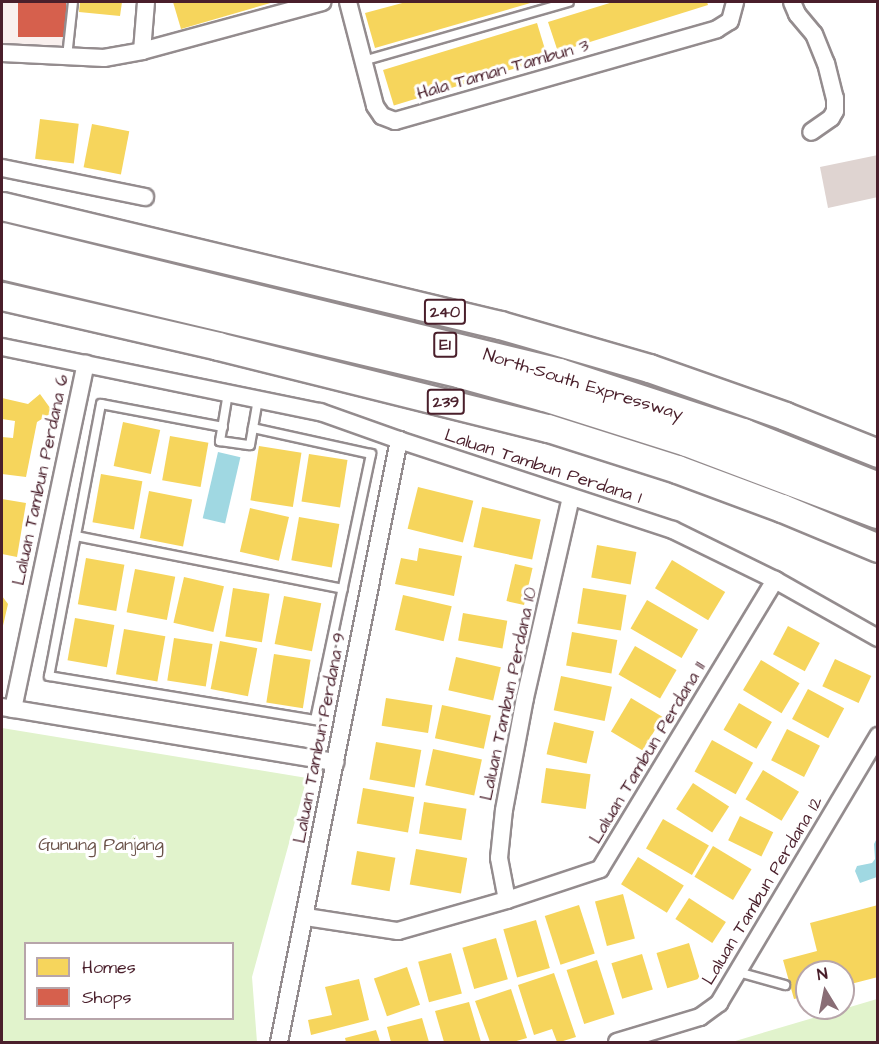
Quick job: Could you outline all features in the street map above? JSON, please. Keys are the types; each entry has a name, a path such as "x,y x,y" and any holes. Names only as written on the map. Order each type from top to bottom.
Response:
{"highway":[{"name":"North–South Expressway","path":"2,239 559,375 743,435 878,489"},
{"name":"North–South Expressway","path":"2,263 462,372 545,395 687,440 878,512"}],"main road":[{"path":"2,193 29,200 73,223"},
{"name":"240","path":"2,206 500,325 649,368 785,416 878,453"},
{"name":"239","path":"2,296 230,349 548,428 687,473 782,508 878,548"}],"street":[{"path":"142,51 146,2"},
{"path":"2,53 104,58 142,51 322,2"},
{"name":"Hala Taman Tambun 3","path":"348,2 378,112 388,120 401,120 717,29 730,21 735,2"},
{"path":"792,2 797,14 814,34 826,63 835,98 835,111 831,117 811,132"},
{"path":"2,168 145,197"},
{"name":"Laluan Tambun Perdana 1","path":"2,347 320,412 673,530 775,580 878,638"},
{"name":"Laluan Tambun Perdana 6","path":"7,708 86,364"},
{"name":"Laluan Tambun Perdana 9","path":"279,1042 306,917 399,440"},
{"name":"Laluan Tambun Perdana 10","path":"507,900 499,858 504,810 525,698 571,497"},
{"name":"Laluan Tambun Perdana 11","path":"306,917 398,931 507,900 600,869 775,580"},
{"path":"7,708 335,762"},
{"name":"Laluan Tambun Perdana 12","path":"617,1042 700,1017 719,1003 878,736"}],"lane":[{"path":"67,57 73,2"},
{"path":"363,61 569,2"},
{"path":"228,393 220,441 250,445 258,399"},
{"path":"223,427 101,404 49,676 315,720 371,454 253,428"},
{"path":"76,536 343,589"},
{"path":"738,972 785,985"}],"shaded area":[{"path":"2,2 70,2 66,57 2,51"}],"green space":[{"name":"Gunung Panjang","path":"2,728 307,778 252,977 257,1042 2,1042"},
{"path":"877,999 877,1042 732,1042 806,1020 855,1020 855,1006"}],"water":[{"path":"218,452 240,457 225,523 203,518"},
{"path":"877,838 877,877 860,883 855,871 857,866 872,863 875,859 874,844"}],"building: Homes":[{"path":"80,2 122,2 120,16 79,12"},
{"path":"173,2 274,2 181,29"},
{"path":"406,2 534,2 375,48 365,13"},
{"path":"613,2 707,2 708,5 558,52 548,22"},
{"path":"537,23 548,58 394,105 383,70"},
{"path":"40,119 79,124 74,163 35,159"},
{"path":"92,124 129,131 121,174 84,167"},
{"path":"40,394 53,412 37,422 26,477 2,474 2,437 13,438 15,421 2,419 2,398 28,404"},
{"path":"123,422 160,430 151,474 114,466"},
{"path":"170,436 208,443 201,487 162,480"},
{"path":"259,446 301,453 293,507 250,500"},
{"path":"309,454 348,460 340,508 301,501"},
{"path":"101,474 142,481 134,530 92,522"},
{"path":"418,487 473,501 463,543 408,529"},
{"path":"149,491 192,499 183,547 140,538"},
{"path":"2,499 26,503 17,557 2,554"},
{"path":"482,507 541,519 532,560 473,547"},
{"path":"250,508 289,517 279,561 240,552"},
{"path":"299,517 339,524 332,567 291,560"},
{"path":"597,545 636,552 631,584 591,577"},
{"path":"419,548 462,556 454,596 395,584 401,558 417,561"},
{"path":"86,558 124,565 116,611 78,604"},
{"path":"672,560 725,592 708,620 655,588"},
{"path":"515,564 533,568 524,605 506,601"},
{"path":"135,569 175,577 167,620 127,612"},
{"path":"184,577 224,586 213,632 173,623"},
{"path":"233,588 270,594 262,642 225,636"},
{"path":"583,588 626,595 621,630 577,624"},
{"path":"403,595 452,606 444,641 395,630"},
{"path":"2,596 8,604 2,630"},
{"path":"284,596 321,603 312,651 275,644"},
{"path":"647,600 698,630 682,658 630,629"},
{"path":"463,613 507,621 502,648 458,641"},
{"path":"75,618 114,625 107,667 68,660"},
{"path":"788,626 820,643 805,671 773,654"},
{"path":"124,629 165,636 157,682 116,674"},
{"path":"572,632 617,640 611,673 566,665"},
{"path":"174,638 213,644 206,687 167,680"},
{"path":"220,641 257,648 248,696 211,689"},
{"path":"635,646 677,670 660,699 618,675"},
{"path":"274,654 311,660 303,708 266,702"},
{"path":"456,657 501,667 493,700 448,690"},
{"path":"835,659 871,676 859,703 822,686"},
{"path":"761,660 800,683 782,713 743,690"},
{"path":"561,676 612,687 605,721 554,710"},
{"path":"808,689 844,708 828,738 792,719"},
{"path":"386,698 432,705 428,733 382,726"},
{"path":"631,698 663,717 643,750 611,731"},
{"path":"739,703 772,722 756,749 724,730"},
{"path":"442,705 491,715 484,749 435,738"},
{"path":"554,722 594,731 587,763 547,754"},
{"path":"787,729 820,746 804,777 771,760"},
{"path":"712,740 753,763 736,794 695,771"},
{"path":"376,742 421,750 415,787 369,779"},
{"path":"433,749 482,759 474,796 425,785"},
{"path":"546,768 591,774 586,809 541,803"},
{"path":"763,770 799,792 781,821 745,799"},
{"path":"693,783 729,806 712,832 676,809"},
{"path":"363,788 414,797 408,832 357,823"},
{"path":"424,802 466,809 461,840 419,834"},
{"path":"740,816 773,832 761,856 728,840"},
{"path":"663,819 709,846 692,875 646,848"},
{"path":"713,846 752,869 733,900 694,877"},
{"path":"416,849 467,858 461,893 410,884"},
{"path":"357,851 395,858 390,891 351,884"},
{"path":"638,857 684,886 667,913 621,884"},
{"path":"623,894 635,938 607,946 595,902"},
{"path":"689,898 726,922 712,943 675,919"},
{"path":"579,905 595,954 561,965 545,916"},
{"path":"878,905 878,977 855,983 855,960 795,960 794,999 783,960 817,951 810,923"},
{"path":"536,920 550,968 517,977 503,929"},
{"path":"496,938 508,979 474,989 462,948"},
{"path":"689,943 700,978 667,988 656,953"},
{"path":"451,953 462,994 429,1002 418,962"},
{"path":"642,954 653,989 622,999 611,963"},
{"path":"597,960 615,1014 584,1024 567,970"},
{"path":"407,967 420,1005 387,1016 374,978"},
{"path":"554,973 576,1037 560,1042 557,1042 552,1029 534,1035 518,985"},
{"path":"359,979 369,1020 311,1035 308,1020 332,1015 325,987"},
{"path":"511,989 527,1038 513,1042 490,1042 475,1001"},
{"path":"469,1002 481,1042 444,1042 435,1011"},
{"path":"422,1018 429,1042 391,1042 387,1027"},
{"path":"376,1030 380,1042 346,1042 345,1038"}],"building: Shops":[{"path":"18,2 66,2 66,37 18,37"}],"building: Other":[{"path":"878,155 878,197 828,208 820,167"}]}
